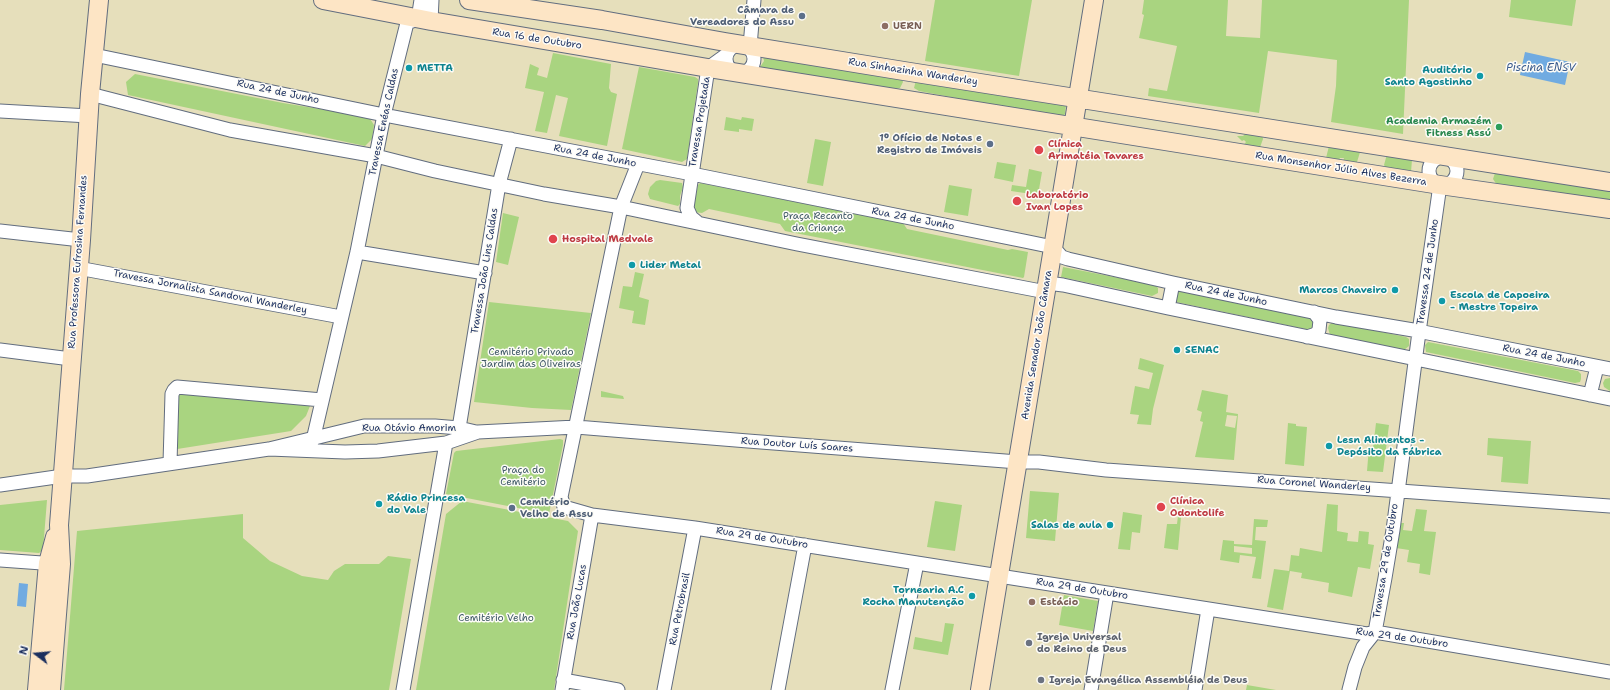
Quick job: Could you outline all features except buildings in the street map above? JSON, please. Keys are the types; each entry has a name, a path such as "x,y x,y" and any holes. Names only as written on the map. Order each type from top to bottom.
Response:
{"street":[{"name":"Rua Professora Eufrosina Fernandes","path":"54,564 63,476 98,0"},
{"name":"Rua 16 de Outubro","path":"323,0 424,20 598,48 744,74"},
{"path":"422,0 424,20"},
{"path":"424,20 432,0"},
{"path":"469,0 602,20 746,45 751,50 754,61 748,71 744,74"},
{"path":"746,45 754,0"},
{"name":"Avenida Senador João Câmara","path":"980,690 1094,0"},
{"path":"532,38 536,10"},
{"name":"Travessa Enéas Caldas","path":"313,440 357,252 384,115 407,23 424,20"},
{"path":"598,48 602,20"},
{"path":"746,45 733,46 729,49 726,55 728,67 744,74 1073,127"},
{"name":"Rua Sinhazinha Wanderley","path":"746,45 1077,98"},
{"name":"Rua 24 de Junho","path":"94,55 384,115 692,174 1053,247 1062,257 1068,259 1173,283 1336,317 1604,368"},
{"name":"Travessa Projetada","path":"697,222 691,217 687,208 708,68 726,55"},
{"path":"905,99 910,72"},
{"path":"90,94 230,130 376,156 435,171 544,194 697,222 797,244 1046,287 1063,285 1416,360 1610,399"},
{"path":"1077,98 1610,182"},
{"path":"0,111 89,116"},
{"name":"Rua Monsenhor Júlio Alves Bezerra","path":"1073,127 1315,166 1610,209"},
{"path":"1274,159 1279,130"},
{"path":"1315,166 1320,136"},
{"name":"Travessa João Lins Caldas","path":"459,428 499,184 511,139"},
{"path":"1445,156 1455,163 1458,171 1452,182 1449,184 1440,185 1433,182 1429,174 1429,170 1436,158 1445,156"},
{"path":"576,426 621,207 638,164"},
{"name":"Travessa 24 de Junho","path":"1398,490 1440,185"},
{"path":"0,231 80,240"},
{"path":"357,252 485,273"},
{"name":"Travessa Jornalista Sandoval Wanderley","path":"78,268 341,317"},
{"path":"1168,308 1173,283"},
{"path":"1307,337 1316,334 1319,330 1320,320 1314,312"},
{"path":"1331,342 1325,335 1325,327 1329,320 1336,317"},
{"path":"0,350 71,359"},
{"path":"1590,395 1604,368"},
{"path":"170,463 172,394 178,387 322,400"},
{"name":"Rua Otávio Amorim","path":"0,485 63,476 87,476 269,449 313,440 336,432 364,426 435,426 459,428 478,432 576,426"},
{"name":"Rua Doutor Luís Soares","path":"576,426 1018,462"},
{"name":"Rua 29 de Outubro","path":"576,426 561,497 564,507 592,515 695,528 1367,634 1375,632 1610,672"},
{"name":"Rua Otávio Amorim","path":"269,449 305,452 364,452 446,443 478,432"},
{"path":"402,690 446,443"},
{"name":"Rua Coronel Wanderley","path":"1018,462 1039,462 1106,470 1610,506"},
{"name":"Travessa 29 de Outubro","path":"1375,632 1393,530 1398,490"},
{"name":"Rua João Lucas","path":"563,685 592,515"},
{"name":"Rua Petrobrasil","path":"664,690 695,528"},
{"path":"778,690 805,545"},
{"path":"0,560 54,564"},
{"path":"892,690 917,563"},
{"path":"37,690 54,564"},
{"path":"51,690 54,564"},
{"path":"1090,690 1107,593"},
{"path":"1194,690 1208,610"},
{"path":"1349,690 1354,666 1363,647 1375,632"},
{"path":"563,685 618,690"}],"green space":[{"path":"935,0 1032,0 1019,76 925,61"},
{"path":"1144,0 1228,0 1226,36 1260,38 1262,0 1409,0 1403,134 1331,122 1336,86 1337,60 1268,51 1259,113 1148,96 1149,88 1167,91 1177,46 1139,38 1144,15 1142,14"},
{"path":"1511,0 1576,0 1572,26 1509,17"},
{"path":"553,53 611,64 609,88 611,92 617,94 607,146 559,136 568,98 556,95 547,133 535,131 544,92 525,88 530,64 539,68 537,75 547,78"},
{"path":"763,57 902,79 903,82 900,88 895,89 760,67 764,61"},
{"path":"639,67 695,77 698,79 687,159 682,162 622,149"},
{"path":"135,74 283,103 369,117 374,125 372,139 365,146 128,95 126,82"},
{"path":"916,80 1066,105 1065,114 1063,117 1056,117 919,91 914,88"},
{"path":"726,117 741,120 742,117 754,119 752,131 739,129 739,132 724,130"},
{"path":"1250,129 1262,134 1263,139 1259,150 1240,149 1246,142 1244,140 1242,141 1237,136 1243,136"},
{"path":"815,139 831,142 823,186 807,183"},
{"path":"1329,146 1361,149 1357,162 1343,161 1344,158 1340,158 1339,160 1326,158"},
{"path":"1387,154 1412,160 1411,172 1388,172 1391,167 1386,168 1384,165"},
{"path":"997,162 1016,165 1013,182 994,178"},
{"path":"1029,169 1042,172 1038,195 1011,191 1012,185 1026,187"},
{"path":"1495,173 1610,189 1610,204 1497,185 1493,179"},
{"path":"660,180 682,183 683,187 680,196 680,204 678,206 650,199 648,194 650,187 656,181"},
{"name":"Praça Recanto da Criança","path":"700,183 903,223 907,229 1008,250 1012,249 1028,252 1024,277 785,231 780,224 709,209 702,213 694,212 693,210 698,185"},
{"path":"949,185 972,189 968,216 944,212"},
{"path":"503,213 519,217 508,265 496,262"},
{"path":"1063,267 1155,285 1158,288 1158,293 1152,296 1061,277"},
{"path":"635,272 644,274 639,297 649,300 645,325 632,323 634,311 619,308 623,286 632,287"},
{"path":"1178,290 1314,319 1314,328 1310,330 1176,302"},
{"name":"Cemitério Privado Jardim das Oliveiras","path":"489,302 591,313 571,410 532,408 474,402"},
{"path":"1333,322 1406,337 1409,339 1409,346 1404,350 1330,335 1328,328"},
{"path":"1428,342 1578,371 1581,374 1581,379 1580,382 1575,383 1426,352 1425,345"},
{"path":"1140,358 1164,365 1153,409 1151,425 1137,424 1139,415 1130,414 1135,386 1149,389 1153,373 1138,369"},
{"path":"1610,378 1610,391 1604,387 1603,383 1605,379"},
{"path":"176,390 305,398 310,406 306,416 291,431 171,450"},
{"path":"1202,390 1228,395 1226,412 1238,414 1234,460 1195,457 1203,422 1200,421 1202,412 1197,410","holes":["1227,415 1237,416 1235,428 1225,426"]},
{"path":"601,391 623,396 624,399 601,397"},
{"path":"1288,423 1296,424 1296,426 1307,427 1304,466 1285,464"},
{"path":"1376,423 1389,425 1383,472 1367,471 1369,447 1373,448"},
{"path":"1488,438 1531,441 1528,484 1501,482 1503,457 1487,455"},
{"name":"Praça do Cemitério","path":"560,439 563,440 563,445 549,514 446,494 454,453 456,451"},
{"path":"1030,491 1059,493 1055,541 1026,538"},
{"path":"47,500 43,550 39,553 0,550 0,505"},
{"name":"Cemitério Velho","path":"462,501 568,521 578,531 554,690 416,690 446,514"},
{"path":"935,501 962,505 955,551 927,547"},
{"path":"1327,504 1338,505 1337,531 1348,533 1347,541 1358,542 1359,531 1369,532 1368,544 1374,545 1370,569 1358,567 1352,597 1328,592 1329,583 1301,578 1302,573 1290,571 1283,610 1267,607 1274,569 1289,571 1291,555 1299,556 1300,548 1322,552"},
{"path":"1416,509 1427,510 1424,531 1436,532 1430,575 1419,573 1420,564 1407,562 1409,550 1396,548 1400,523 1404,523 1403,530 1412,531"},
{"path":"1123,512 1142,515 1140,533 1132,532 1130,550 1118,549"},
{"path":"243,514 243,538 270,561 302,576 328,580 334,571 345,564 379,564 388,556 411,559 389,690 64,690 77,531"},
{"path":"1178,516 1181,517 1178,550 1164,548 1167,524 1177,524"},
{"path":"1254,519 1268,520 1267,527 1256,527 1255,540 1266,541 1261,579 1252,578 1256,557 1240,555 1239,563 1220,560 1223,540 1234,541 1234,544 1252,545","holes":["1234,546 1252,548 1252,554 1234,552"]},
{"path":"1064,595 1098,601 1093,631 1059,625"},
{"path":"945,623 954,624 948,655 913,649 915,637 942,642"},
{"path":"1247,685 1276,690 1246,690"}],"water":[{"name":"Piscina ENSV","path":"1525,52 1570,62 1565,85 1520,75"},
{"path":"19,583 28,584 26,607 17,606"}],"place":[{"name":"Câmara de Vereadores do Assu","path":"802,16"},
{"name":"UERN","path":"885,26"},
{"name":"METTA","path":"409,68"},
{"name":"Auditório Santo Agostinho","path":"1480,76"},
{"name":"Academia Armazém Fitness Assú","path":"1499,127"},
{"name":"1º Ofício de Notas e Registro de Imóveis","path":"990,144"},
{"name":"Clínica Arimatéia Tavares","path":"1039,150"},
{"name":"Laboratório Ivan Lopes","path":"1017,201"},
{"name":"Hospital Medvale","path":"553,239"},
{"name":"Lider Metal","path":"632,265"},
{"name":"Marcos Chaveiro","path":"1395,290"},
{"name":"Escola de Capoeira - Mestre Topeira","path":"1442,301"},
{"name":"SENAC","path":"1177,350"},
{"name":"Lesn Alimentos - Depósito da Fábrica","path":"1329,446"},
{"name":"Rádio Princesa do Vale","path":"379,504"},
{"name":"Clínica Odontolife","path":"1161,507"},
{"name":"Cemitério Velho de Assu","path":"512,508"},
{"name":"Salas de aula","path":"1110,525"},
{"name":"Tornearia A.C Rocha Manutenção","path":"972,596"},
{"name":"Estácio","path":"1032,602"},
{"name":"Igreja Universal do Reino de Deus","path":"1029,643"},
{"name":"Igreja Evangélica Assembléia de Deus","path":"1041,680"}]}
